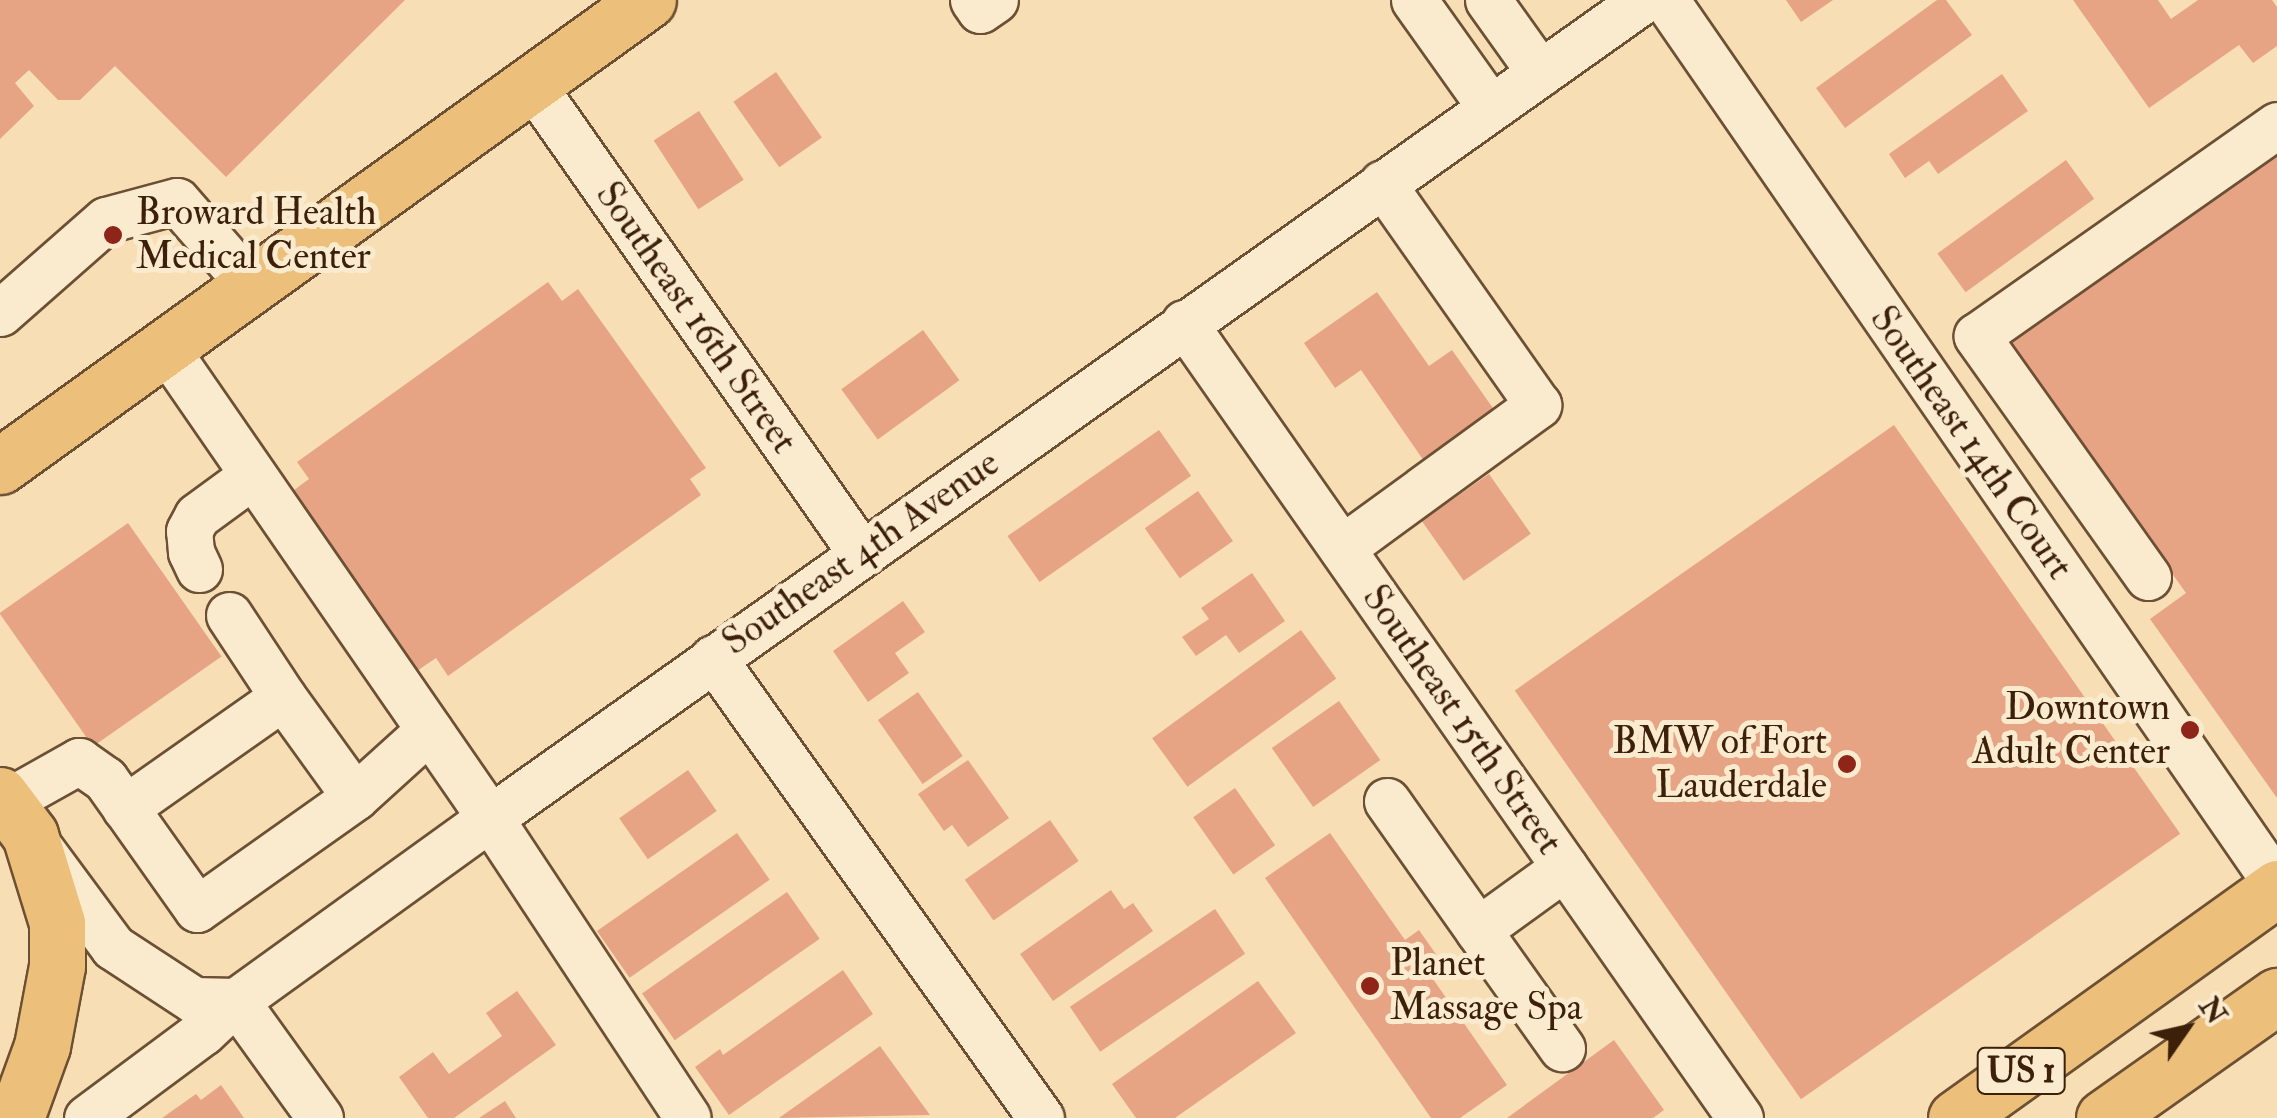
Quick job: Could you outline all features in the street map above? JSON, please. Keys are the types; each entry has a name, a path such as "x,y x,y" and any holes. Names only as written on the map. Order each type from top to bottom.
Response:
{"main road":[{"path":"0,466 644,1"},
{"path":"12,811 56,923 57,966 42,1046 16,1118"},
{"name":"US 1","path":"1956,1118 2277,886"},
{"name":"US 1","path":"2104,1118 2277,996"}],"street":[{"path":"973,0 980,10 995,0"},
{"path":"1414,0 1490,107"},
{"path":"1488,0 1540,73"},
{"name":"Southeast 4th Avenue","path":"88,1118 204,1032 236,1001 490,818 1643,0"},
{"name":"Southeast 14th Court","path":"1666,0 2277,886"},
{"name":"Southeast 16th Street","path":"532,84 861,553"},
{"path":"2091,616 2150,576 1977,336 2277,124"},
{"path":"1342,548 1538,404 1382,184"},
{"path":"0,313 106,220 177,201 251,286"},
{"name":"Southeast 15th Street","path":"1184,323 1740,1118"},
{"path":"166,347 490,818 688,1118"},
{"path":"199,569 191,552 189,532 197,516 253,475"},
{"path":"229,615 355,796"},
{"path":"713,658 1042,1118"},
{"path":"125,808 283,697"},
{"path":"320,1118 236,1001 194,1000 113,947 12,811 78,761 105,779 197,909 355,796 430,730"},
{"path":"1388,802 1562,1048"},
{"path":"1478,930 1564,867"}],"building":[{"path":"0,0 405,0 226,177 115,66 80,100 58,100 29,70 15,83 34,106 0,139"},
{"path":"1786,0 1833,0 1801,22"},
{"path":"1937,0 1946,0 1972,35 1845,128 1816,88"},
{"path":"2073,0 2158,0 2171,19 2198,0 2272,0 2277,7 2277,46 2253,63 2239,45 2149,108"},
{"path":"776,72 822,138 779,167 733,102"},
{"path":"2002,74 2028,111 1938,174 1929,161 1905,178 1889,154"},
{"path":"699,111 744,180 698,209 654,140"},
{"path":"2277,139 2277,798 2150,619 2186,593 2002,335"},
{"path":"2066,160 2094,199 1966,292 1937,253"},
{"path":"548,282 562,301 578,289 706,468 690,479 701,495 448,676 436,658 417,671 290,493 309,479 297,462"},
{"path":"1377,292 1429,366 1452,350 1495,411 1424,461 1361,370 1335,388 1304,343"},
{"path":"923,330 959,380 878,440 841,389"},
{"name":"BMW of Fort Lauderdale","path":"1894,425 2180,834 1801,1099 1515,691"},
{"path":"1159,430 1191,476 1040,582 1007,536"},
{"path":"1489,474 1531,534 1464,581 1422,521"},
{"path":"1198,491 1233,541 1180,578 1145,528"},
{"path":"128,523 221,657 93,747 0,613"},
{"path":"1252,573 1285,621 1239,653 1226,635 1196,656 1182,637 1209,619 1201,608"},
{"path":"903,601 925,632 895,653 909,673 868,702 833,651"},
{"path":"1301,630 1336,679 1187,787 1152,738"},
{"path":"918,692 963,756 923,784 878,720"},
{"path":"1339,701 1380,760 1313,807 1272,748"},
{"path":"968,760 1009,818 968,847 952,825 944,831 918,794"},
{"path":"688,770 717,811 648,859 619,818"},
{"path":"1235,788 1275,845 1233,875 1193,817"},
{"path":"1050,820 1079,861 993,921 965,880"},
{"path":"737,833 770,880 630,978 597,931"},
{"path":"1330,833 1405,940 1419,930 1447,970 1433,979 1507,1085 1460,1118 1431,1118 1265,878"},
{"path":"1111,890 1124,909 1133,903 1153,931 1053,1001 1020,954"},
{"path":"787,892 820,939 675,1040 642,994"},
{"path":"1215,909 1245,954 1100,1052 1070,1007"},
{"path":"843,970 873,1014 729,1115 695,1067 720,1049 723,1055"},
{"path":"1258,981 1296,1033 1175,1118 1136,1118 1112,1084"},
{"path":"517,991 556,1045 454,1118 428,1118 399,1077 433,1052 449,1074 502,1036 486,1013"},
{"path":"1614,1040 1664,1110 1653,1118 1507,1118"},
{"path":"880,1046 930,1115 779,1118"},
{"path":"221,1085 244,1118 162,1118 196,1094 201,1100"},
{"path":"505,1101 516,1118 479,1118"}],"place":[{"name":"Broward Health Medical Center","path":"113,235"},
{"name":"Downtown Adult Center","path":"2190,730"},
{"name":"BMW of Fort Lauderdale","path":"1847,764"},
{"name":"Planet Massage Spa","path":"1370,986"}]}
